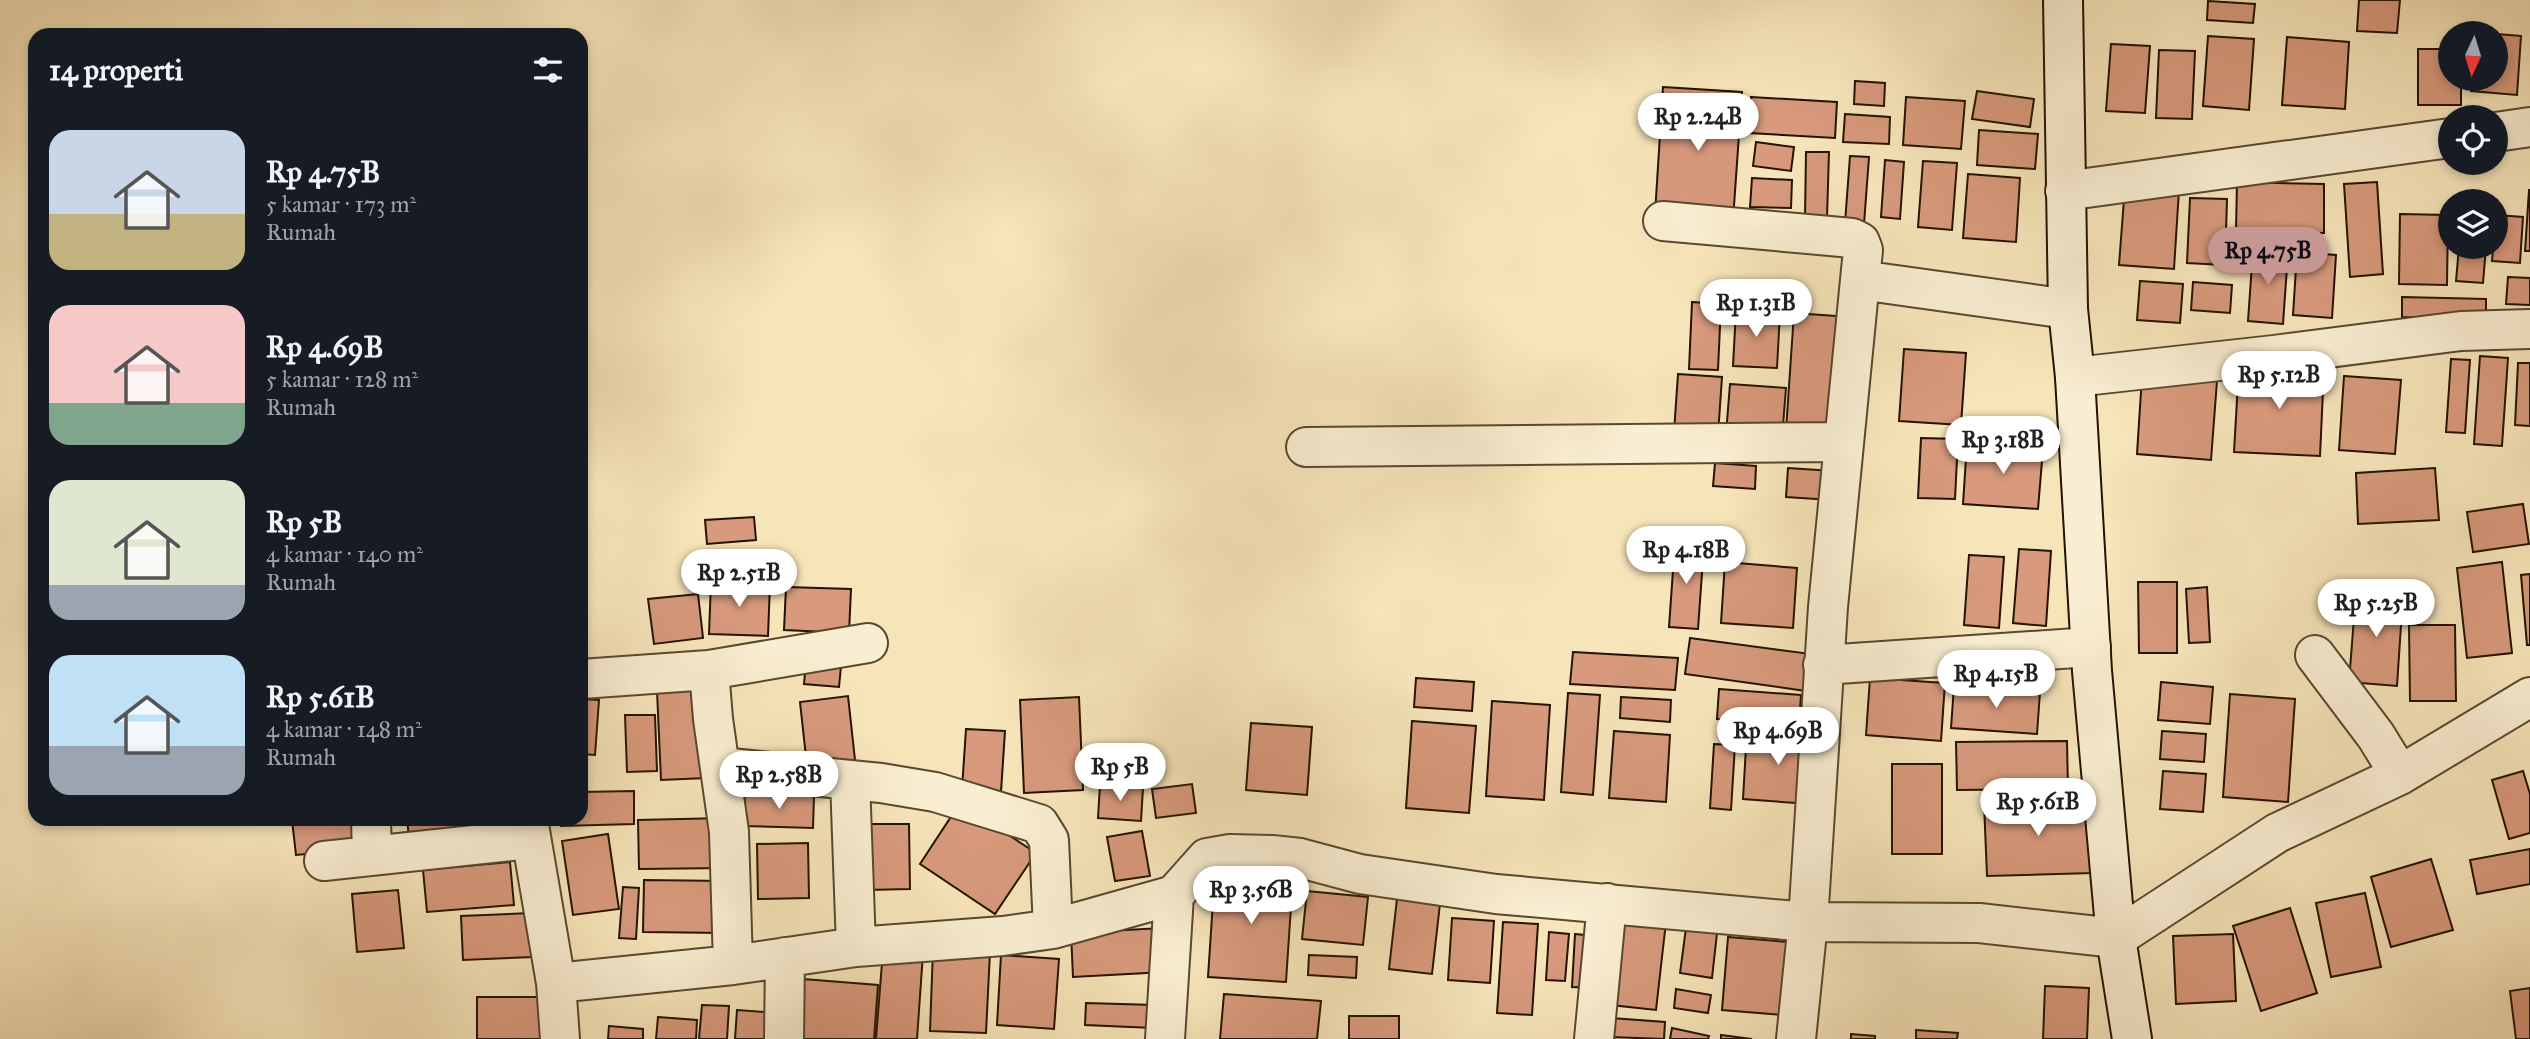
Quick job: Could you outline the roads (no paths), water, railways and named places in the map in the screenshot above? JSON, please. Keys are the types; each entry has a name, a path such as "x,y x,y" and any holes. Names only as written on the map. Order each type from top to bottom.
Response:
{"street":[{"path":"2063,0 2067,309 2075,377 2091,647 2116,938 2133,1039"},
{"path":"2508,130 2530,127"},
{"path":"2066,191 2438,140"},
{"path":"1663,220 1852,238 1860,242 1863,250 1823,665 1808,922 1797,1039"},
{"path":"1860,280 2067,309"},
{"path":"2075,377 2461,331 2530,329"},
{"path":"1307,447 1844,442"},
{"path":"588,679 709,670 868,643"},
{"path":"1823,665 2091,647"},
{"path":"2315,655 2376,736 2400,775"},
{"path":"709,670 729,832 733,965"},
{"path":"556,983 733,965 856,947 1003,936 1053,929 1174,895 1207,858 1230,855 1300,858 1360,874 1496,894 1808,922 1979,923 2116,938 2277,834 2400,775 2530,697"},
{"path":"720,767 850,780 935,792 1040,824 1049,840 1053,929"},
{"path":"850,780 856,947"},
{"path":"324,860 371,837 530,829 556,983 560,1039"},
{"path":"1165,1039 1174,895"},
{"path":"1594,1039 1607,903"},
{"path":"784,1039 785,957"}]}
